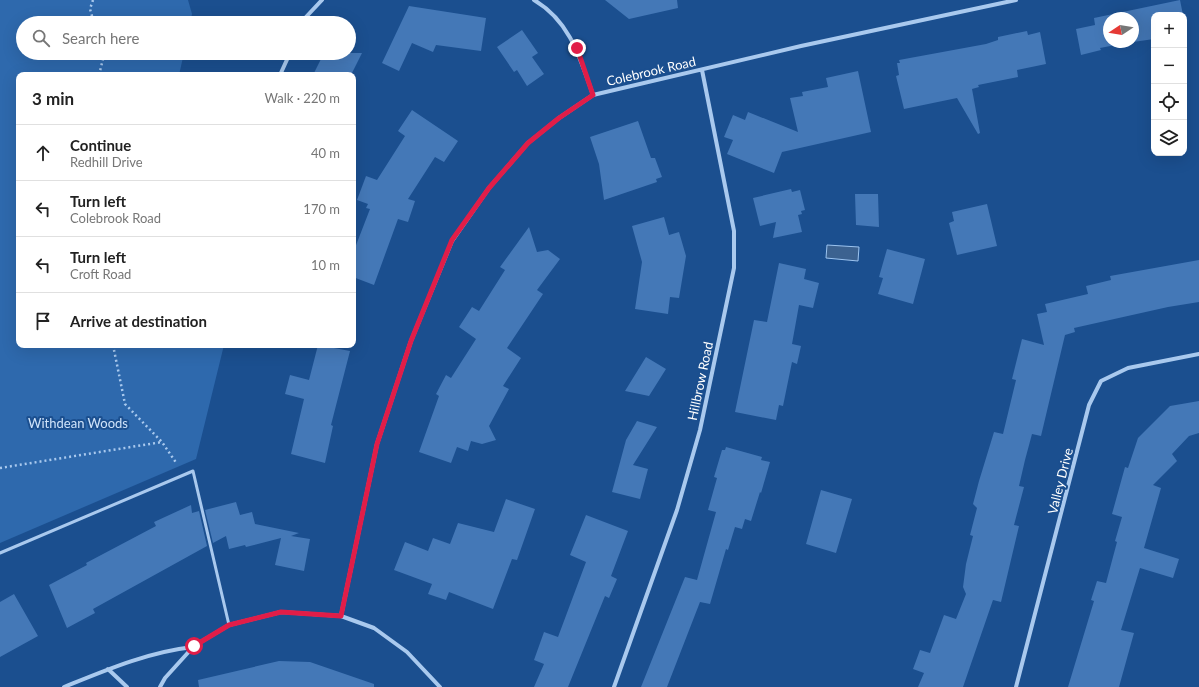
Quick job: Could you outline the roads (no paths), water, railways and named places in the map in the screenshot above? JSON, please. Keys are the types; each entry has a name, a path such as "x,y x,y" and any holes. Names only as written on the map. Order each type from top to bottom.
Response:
{"street":[{"path":"308,16 322,0"},
{"path":"534,0 544,6 558,21 577,48 593,95"},
{"name":"Colebrook Road","path":"341,616 377,444 411,341 452,240 489,188 528,143 559,118 593,95 808,44 1016,0"},
{"path":"281,72 287,60"},
{"name":"Hillbrow Road","path":"614,687 677,510 700,430 734,268 734,231 702,70"},
{"name":"Valley Drive","path":"1016,687 1022,671 1089,405 1101,381 1128,368 1199,354"},
{"path":"160,687 165,678 194,646 229,625 281,612 341,616 374,628 407,652 440,687"},
{"path":"64,687 108,669 146,656 173,649 194,646"},
{"path":"108,669 127,687"}],"lane":[{"path":"0,553 193,471 229,625"}],"park label":[{"name":"Withdean Woods","path":"78,423"}]}
